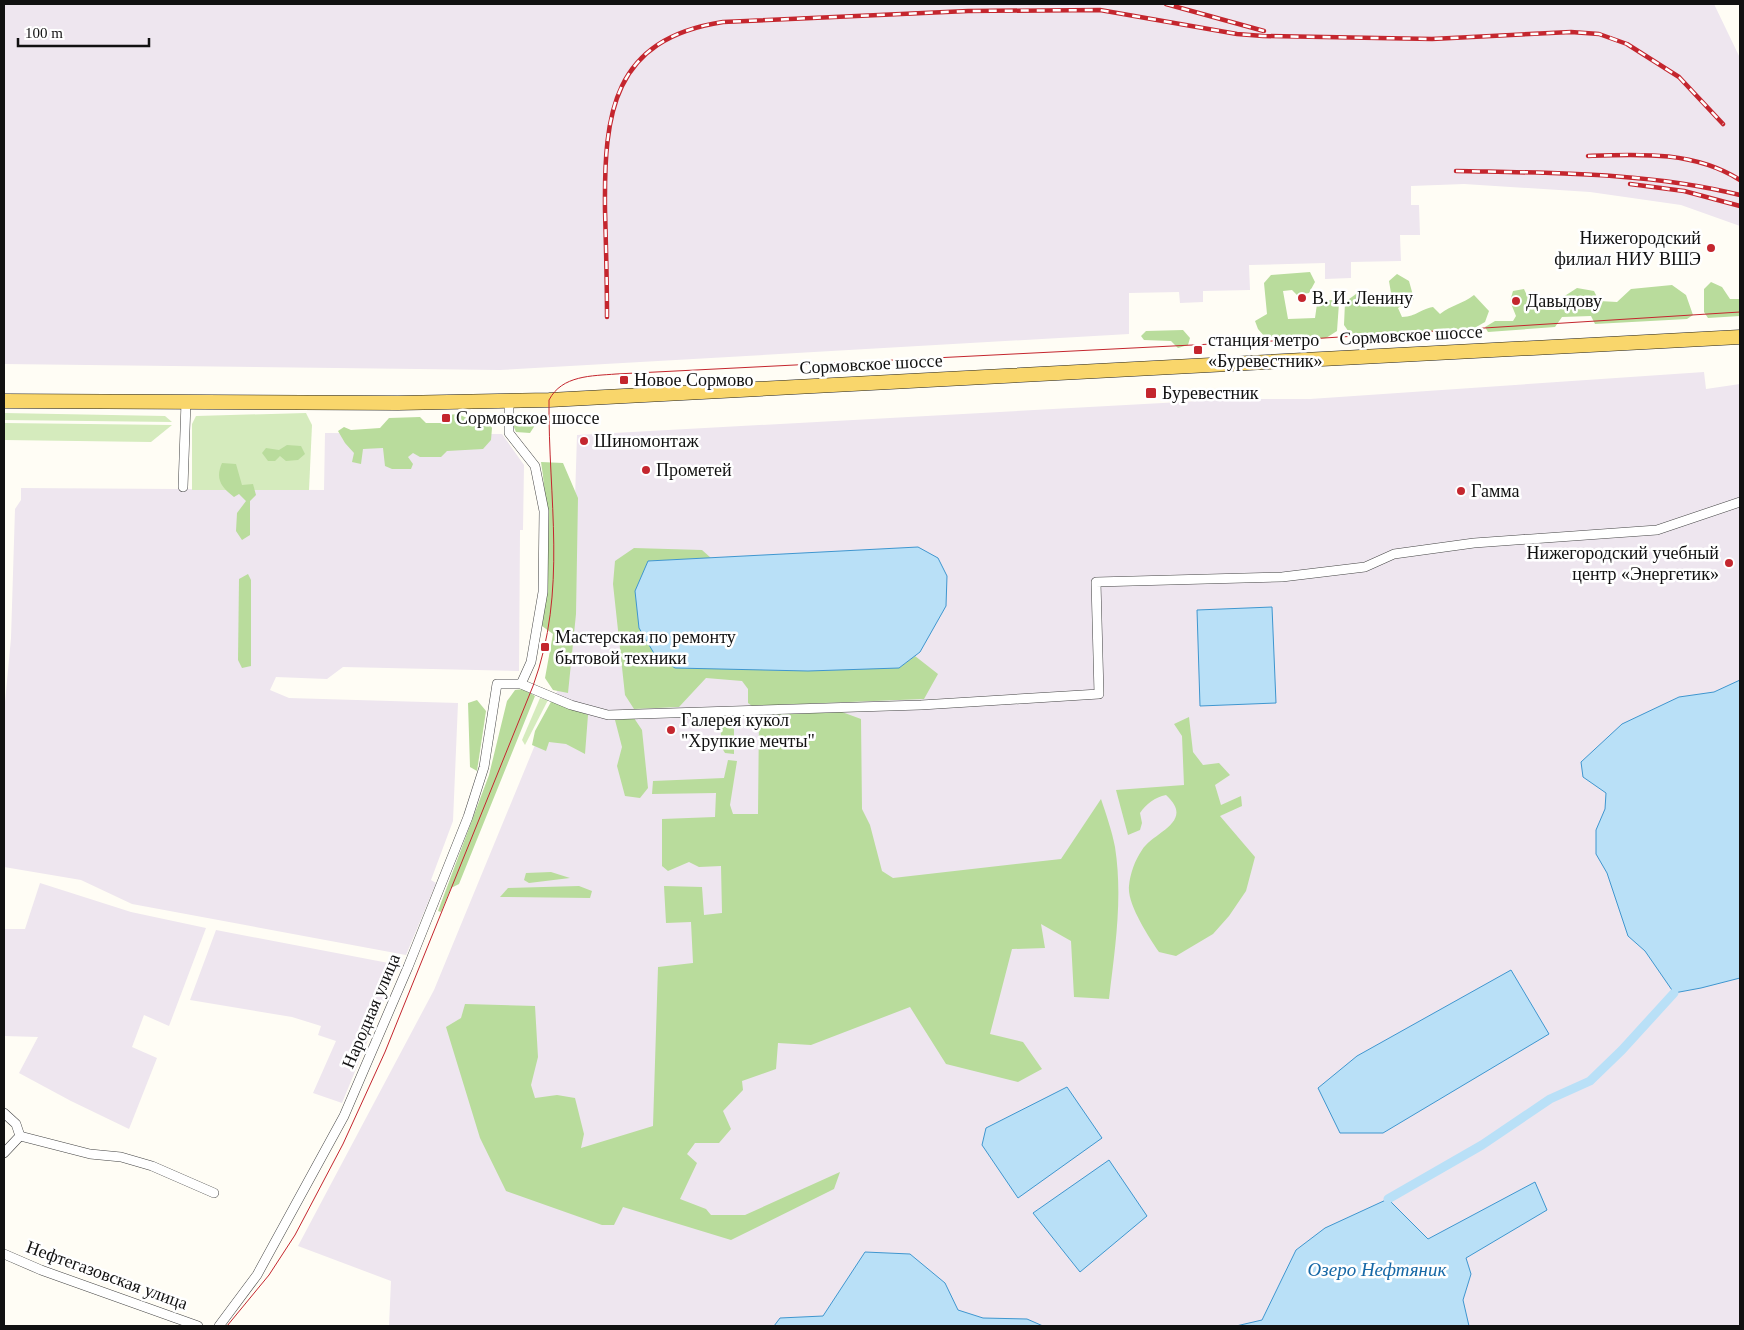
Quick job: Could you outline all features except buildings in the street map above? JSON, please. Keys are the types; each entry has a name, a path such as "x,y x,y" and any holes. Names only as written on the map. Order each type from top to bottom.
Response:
{"main road":[{"name":"Сормовское шоссе","path":"4,401 509,401 1740,337"}],"street":[{"path":"509,401 509,433 535,466 544,511 543,592 531,662 521,684 571,705 608,715 921,705 1099,694 1096,582 1282,577 1365,567 1394,554 1474,543 1657,530 1740,502"},
{"path":"183,487 186,402"},
{"name":"Народная улица","path":"219,1326 257,1275 344,1116 401,985 468,817 484,767 497,684 521,684"},
{"path":"4,1112 16,1124 20,1136"},
{"path":"4,1153 20,1136"},
{"path":"20,1136 90,1154 120,1157 152,1166 214,1193"},
{"name":"Нефтегазовская улица","path":"4,1254 41,1270 198,1326"}],"shaded area":[{"path":"4,4 1714,4 1740,58 1740,226 1681,205 1590,192 1464,184 1411,186 1411,205 1419,205 1420,235 1400,235 1401,261 1351,262 1351,278 1325,279 1325,263 1249,265 1250,290 1203,291 1203,302 1180,303 1179,292 1129,293 1129,334 500,370 4,364"},
{"path":"1704,372 1706,389 1740,384 1740,1326 389,1326 391,1281 298,1246 434,990 570,660 577,435 1236,399 1310,399"},
{"path":"325,433 502,434 524,465 523,530 520,530 519,671 343,667 327,679 276,677 270,690 289,698 458,703 453,821 431,880 436,883 406,955 132,904 81,880 4,867 4,713 11,638 15,509 21,500 21,488 324,490"},
{"path":"40,883 131,912 206,928 169,1026 144,1015 132,1047 157,1058 129,1129 19,1073 38,1037 4,1036 4,929 25,929"},
{"path":"216,930 399,965 342,1103 313,1093 336,1041 318,1035 321,1026 292,1017 190,1000"}],"green space":[{"path":"1310,272 1315,282 1309,293 1297,295 1292,290 1283,291 1288,319 1315,318 1317,304 1331,300 1339,303 1337,331 1326,338 1296,341 1291,336 1265,337 1258,329 1255,321 1267,314 1264,283 1271,275"},
{"path":"1397,274 1409,281 1414,299 1398,308 1402,317 1433,307 1440,314 1474,295 1489,311 1485,322 1471,330 1351,335 1344,325 1345,302 1356,294 1368,303 1381,294 1391,293 1389,281"},
{"path":"1711,282 1722,287 1730,299 1740,299 1740,316 1708,318 1704,312 1704,289"},
{"path":"1672,285 1686,295 1693,315 1687,319 1595,324 1591,316 1562,317 1555,327 1488,332 1485,327 1495,321 1513,321 1516,316 1510,301 1513,291 1524,289 1529,300 1538,299 1546,310 1559,310 1560,299 1577,288 1594,291 1599,301 1617,302 1631,289"},
{"path":"1183,330 1190,338 1188,345 1178,348 1171,341 1144,340 1141,336 1146,331"},
{"path":"4,413 165,416 172,422 4,420"},
{"path":"306,413 312,425 309,490 192,490 192,424 196,416"},
{"path":"458,414 469,419 475,415 483,414 492,428 491,440 483,449 447,451 441,457 420,457 413,453 408,457 413,464 411,469 392,469 385,466 383,448 363,449 361,464 352,462 354,453 338,431 344,427 351,430 380,428 389,418 420,417 426,423 441,423 447,415"},
{"path":"521,414 534,415 537,422 530,433 516,432 512,423"},
{"path":"4,423 172,425 151,442 4,440"},
{"path":"287,445 301,446 305,454 298,460 286,461 280,456 275,461 268,461 262,453 266,448 279,450"},
{"path":"541,462 563,463 578,498 576,614 568,693 553,690 545,678 553,634 542,626 546,524"},
{"path":"222,463 236,464 242,485 253,484 256,495 250,501 250,535 242,540 236,531 237,513 246,501 239,494 234,497 220,482 219,474"},
{"path":"634,548 702,550 711,558 648,561 899,668 915,656 938,674 924,699 752,706 748,703 748,689 742,681 706,678 679,707 634,709 625,695 613,584 615,561"},
{"path":"248,574 251,580 251,666 242,668 238,660 239,579"},
{"path":"523,689 535,696 459,884 451,888 441,912 438,911 489,775 507,701 515,690"},
{"path":"540,698 548,700 525,745 522,740"},
{"path":"477,700 486,711 477,771 470,767 468,703"},
{"path":"552,700 588,715 585,754 566,744 549,742 546,751 532,745 535,731"},
{"path":"842,712 861,719 862,809 870,825 882,871 893,878 1061,859 1101,799 1115,847 1118,885 1114,961 1109,999 1074,997 1071,941 1041,924 1045,948 1012,949 990,1034 1023,1042 1042,1069 1018,1082 946,1064 910,1007 811,1045 778,1043 776,1069 742,1081 743,1090 723,1111 731,1129 719,1143 695,1143 687,1154 697,1163 680,1199 706,1209 711,1215 745,1215 840,1172 834,1189 731,1240 623,1207 614,1225 602,1225 506,1191 480,1138 446,1027 461,1018 465,1004 535,1006 538,1057 531,1085 535,1098 557,1095 575,1098 584,1134 581,1148 653,1126 658,967 693,963 691,922 666,923 664,886 702,887 704,915 722,913 721,866 699,867 689,862 668,871 662,866 662,819 715,817 716,793 652,794 653,781 724,778 728,760 737,761 730,805 733,814 758,814 759,715"},
{"path":"728,715 734,719 734,754 725,753 722,748 720,723 695,725 690,718"},
{"path":"1189,717 1193,752 1203,765 1219,763 1230,775 1215,785 1221,805 1241,796 1242,806 1220,816 1255,857 1246,891 1229,916 1213,934 1176,956 1159,952 1135,911 1129,893 1130,877 1137,858 1147,844 1174,820 1176,812 1174,804 1166,795 1151,801 1140,813 1142,823 1140,830 1128,835 1116,790 1184,785 1182,736 1174,724"},
{"path":"634,718 642,730 648,788 640,798 625,796 617,766 622,747 615,720"},
{"path":"551,872 570,878 529,883 524,880 526,873"},
{"path":"579,886 592,891 590,898 500,897 508,888"}],"water":[{"path":"918,547 938,558 947,576 946,606 920,652 899,668 808,671 675,668 655,655 639,628 635,591 648,561"},
{"path":"1272,607 1276,703 1200,706 1197,610"},
{"path":"1740,680 1740,978 1674,993 1645,951 1628,936 1607,873 1596,854 1596,830 1605,809 1606,793 1583,777 1581,762 1622,724 1679,697 1714,692"},
{"path":"1511,970 1549,1034 1383,1133 1340,1133 1318,1088 1357,1056"},
{"path":"1067,1087 1102,1138 1018,1198 982,1145 986,1128"},
{"path":"1109,1160 1147,1216 1080,1272 1033,1213"},
{"name":"Озеро Нефтяник","path":"1535,1182 1547,1210 1466,1258 1471,1274 1463,1300 1469,1326 1236,1326 1262,1320 1296,1250 1325,1228 1388,1199 1428,1239"},
{"path":"865,1252 910,1254 945,1283 958,1310 983,1318 1027,1319 1043,1326 774,1326 780,1318 823,1316"}],"waterway":[{"path":"1388,1199 1482,1145 1550,1099 1590,1081 1622,1050 1674,993"}],"tram line":[{"path":"227,1326 269,1275 295,1235 343,1144 385,1052 533,686 544,650 550,615 553,579 554,544 549,400 562,386 578,378 597,375 1292,340 1740,312"}],"railway":[{"path":"1166,4 1264,31"},
{"path":"607,317 605,210 607,142 613,112 622,86 637,63 658,45 686,31 723,22 968,11 1100,10 1237,34 1263,36 1432,39 1571,32 1599,34 1627,44 1679,77 1723,124"},
{"path":"1588,156 1666,156 1704,164 1740,180"},
{"path":"1456,171 1563,173 1635,178 1705,187 1740,195"},
{"path":"1630,184 1684,191 1740,206"}],"place":[{"name":"Нижегородский филиал НИУ ВШЭ","path":"1711,248"},
{"name":"В. И. Ленину","path":"1302,298"},
{"name":"Давыдову","path":"1516,301"},
{"name":"станция метро «Буревестник»","path":"1198,350"},
{"name":"Новое Сормово","path":"624,380"},
{"name":"Буревестник","path":"1151,393"},
{"name":"Сормовское шоссе","path":"446,418"},
{"name":"Шиномонтаж","path":"584,441"},
{"name":"Прометей","path":"646,470"},
{"name":"Гамма","path":"1461,491"},
{"name":"Нижегородский учебный центр «Энергетик»","path":"1729,563"},
{"name":"Мастерская по ремонту бытовой техники","path":"545,647"},
{"name":"Галерея кукол \"Хрупкие мечты\"","path":"671,730"}]}
